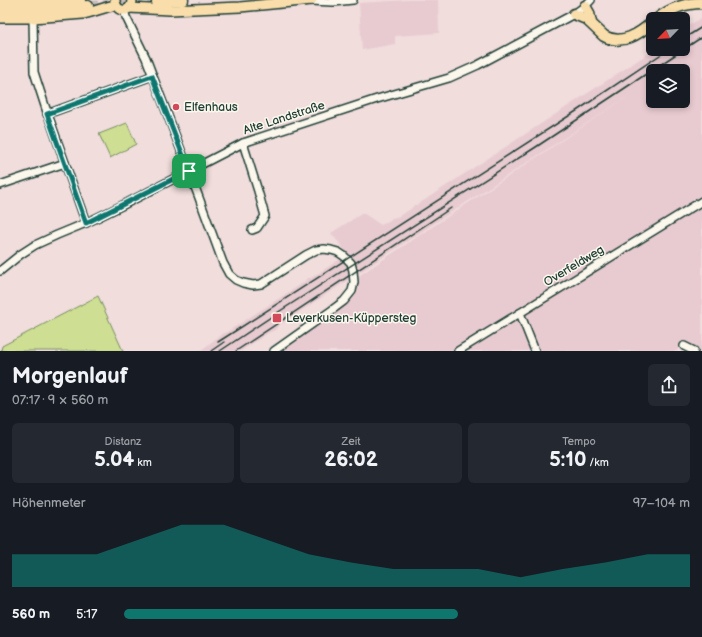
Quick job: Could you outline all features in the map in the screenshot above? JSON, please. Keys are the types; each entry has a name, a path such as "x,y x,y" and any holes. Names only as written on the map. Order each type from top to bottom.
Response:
{"highway":[{"path":"157,2 183,0"},
{"path":"0,2 84,3"},
{"path":"586,2 591,23"},
{"path":"0,10 61,9 84,3"},
{"path":"667,12 677,7 702,3"},
{"path":"574,14 582,16 607,38 616,40 634,36 646,28"}],"main road":[{"path":"0,18 33,18 82,14 107,7 123,5 153,10 184,10 240,7 311,0"}],"street":[{"path":"311,0 327,2 353,0"},
{"name":"Alte Landstraße","path":"0,271 35,245 86,223 243,142 377,99 449,78 574,14 586,2"},
{"path":"123,5 126,17 146,58 223,263 230,274 239,282 249,285 263,283 306,255 316,250 328,249 334,250 341,254 348,260 354,271 353,286 350,294 339,305 274,351"},
{"path":"33,18 34,72 47,114 86,223"},
{"path":"47,114 152,76"},
{"path":"243,142 258,188 265,216 257,228 252,230"},
{"path":"0,184 65,163"},
{"name":"Overfeldweg","path":"458,351 702,201"},
{"path":"520,313 535,351"},
{"path":"684,346 694,351"}],"shaded area":[{"path":"438,0 439,33 395,36 395,44 362,50 359,3"},
{"path":"702,17 702,351 681,341 677,351 279,351 347,304 356,292 360,275 633,93 241,351 200,351 222,334 348,254 331,233 363,213 381,225 392,218 397,217 646,55 690,56 691,23"}],"green space":[{"path":"127,123 136,144 110,158 99,134"},
{"path":"98,296 123,351 1,351 2,346"}],"tunnel":[{"path":"88,6 157,2"}],"railway":[{"path":"690,35 702,27"},
{"path":"220,351 536,147 702,37"},
{"path":"218,342 578,110 659,56"},
{"path":"236,351 451,208"},
{"path":"211,351 224,342"}],"place":[{"name":"Elfenhaus","path":"176,107"},
{"name":"Leverkusen-Küppersteg","path":"277,318"}],"route":[{"path":"152,76 189,171 86,223 47,114 152,76"}]}
